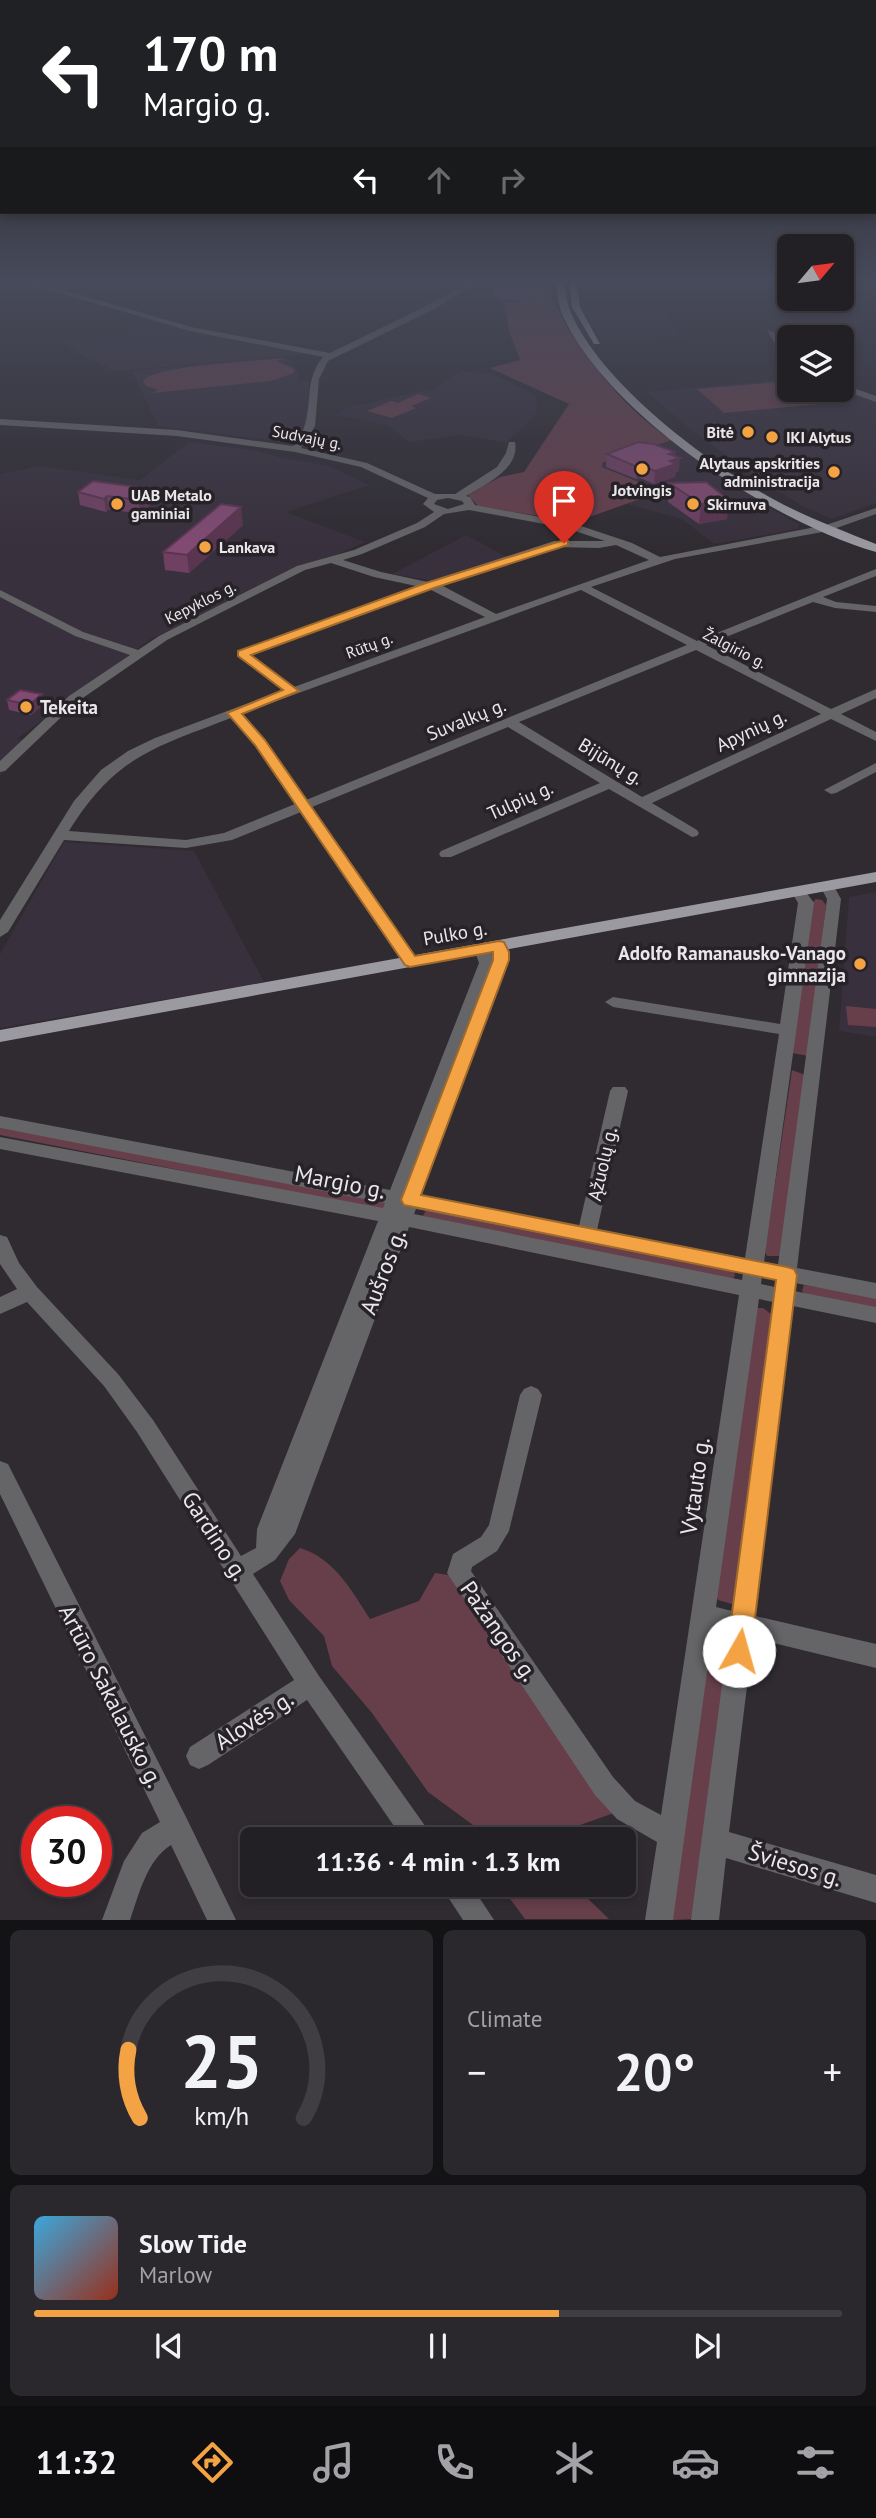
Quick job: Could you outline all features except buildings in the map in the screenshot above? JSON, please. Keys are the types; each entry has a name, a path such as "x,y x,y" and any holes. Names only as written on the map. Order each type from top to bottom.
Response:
{"main road":[{"path":"605,372 629,397 765,499 876,548"},
{"path":"621,372 643,396 674,422 777,495 833,527 876,540"},
{"path":"629,397 643,396"},
{"name":"Pulko g.","path":"0,1036 876,877"}],"street":[{"path":"295,449 311,432 316,372"},
{"path":"854,391 876,398"},
{"name":"Sudvajų g.","path":"0,422 177,433 295,449 363,465 434,497"},
{"path":"458,496 495,474 509,460 512,444"},
{"path":"468,507 469,500 458,496 434,497 428,504 442,511 468,507 555,521 614,542 653,561"},
{"name":"Kepyklos g.","path":"0,768 73,699 138,654 191,623 301,568 332,560 421,525 442,511"},
{"name":"Rūtų g.","path":"0,932 80,802 119,763 160,741 653,561 833,527 876,511"},
{"path":"292,691 242,654 430,585 554,544 598,545 614,542"},
{"path":"332,560 378,575 443,589 495,618"},
{"name":"Suvalkų g.","path":"59,835 167,843 201,843 227,837 876,572"},
{"name":"Žalgirio g.","path":"581,586 876,737"},
{"path":"0,593 79,634 138,654"},
{"path":"814,598 835,605 876,609"},
{"name":"Apynių g.","path":"642,802 876,693"},
{"path":"233,713 260,742 410,962"},
{"name":"Bijūnų g.","path":"509,722 692,833"},
{"path":"831,790 876,767"},
{"name":"Tulpių g.","path":"446,854 611,783"},
{"path":"705,1920 834,898 827,886"},
{"name":"Vytauto g.","path":"659,1920 806,903 799,891"},
{"name":"Aušros g.","path":"238,1571 267,1553 268,1529 501,960 490,947"},
{"path":"613,1002 787,1030"},
{"path":"783,1060 813,1066"},
{"name":"Ąžuolų g.","path":"586,1236 619,1091"},
{"name":"Margio g.","path":"0,1122 399,1208 751,1279 785,1285 876,1291"},
{"name":"Margio g.","path":"0,1143 586,1236 751,1279"},
{"name":"Gardino g.","path":"0,1242 11,1267 30,1292 124,1398 310,1684 411,1827"},
{"name":"Margio g.","path":"785,1285 876,1315"},
{"path":"0,1306 30,1292"},
{"name":"Pažangos g.","path":"531,1395 503,1518 489,1544 461,1562 459,1573 604,1787 626,1810 671,1835"},
{"name":"Artūro Sakalausko g.","path":"0,1471 222,1920"},
{"path":"703,1615 876,1656"},
{"name":"Alovės g.","path":"199,1756 310,1684"},
{"path":"116,1920 134,1871 151,1842 177,1826"},
{"name":"Šviesos g.","path":"715,1841 876,1889"},
{"path":"463,1897 480,1920"}],"shaded area":[{"path":"132,372 298,372 298,380 309,381 308,428 293,443 158,426"},
{"path":"164,372 294,372 271,381 152,393 159,390 146,386 143,381"},
{"path":"459,372 493,374 532,393 536,397 537,409 534,417 507,442 458,435 409,442 388,425 335,415 349,407 435,388"},
{"path":"498,372 599,372 643,419 672,440 602,463 602,467 651,487 641,492 649,496 575,522 478,506 468,495 500,477 524,472 569,404"},
{"path":"777,380 777,402 854,402 854,393 876,401 876,503 832,519 804,507 695,433 647,392"},
{"path":"777,382 777,402 831,403 724,413 697,389"},
{"path":"418,394 431,398 392,418 367,411 391,401 398,403"},
{"path":"672,440 764,505 799,524 798,529 714,544 682,519 627,504 648,497 640,492 650,487 602,467 602,463"},
{"path":"189,442 258,451 329,466 369,485 286,512 365,542 151,639 17,739 32,742 0,775 0,474 41,466 140,480"},
{"path":"466,535 507,557 434,581 392,574"},
{"path":"64,842 194,851 264,982 0,1028 0,954"},
{"name":"Adolfo Ramanausko-Vanago gimnazija","path":"876,892 876,1037 839,1031 849,897"},
{"path":"816,899 822,900 826,905 808,1056 792,1053 813,902"},
{"path":"846,1006 876,1009 876,1027 848,1025"},
{"path":"792,1070 805,1075 782,1256 767,1256 765,1252"},
{"path":"0,1128 388,1201 385,1208 379,1209 0,1135"},
{"path":"426,1210 733,1270 735,1275 733,1279 423,1216"},
{"path":"804,1285 876,1297 876,1310 806,1296 802,1291"},
{"path":"756,1308 763,1308 771,1314 736,1601 732,1604 718,1600 716,1595"},
{"path":"300,1548 323,1559 349,1587 370,1619 419,1601 435,1573 456,1576 614,1813 580,1827 475,1827 428,1792 372,1713 332,1666 324,1636 289,1600 280,1581 289,1559"},
{"path":"714,1638 730,1643 695,1919 671,1920 711,1641"},
{"path":"509,1897 586,1897 609,1919 525,1919"}],"place":[{"name":"Bitė","path":"748,432"},
{"name":"IKI Alytus","path":"772,437"},
{"name":"Jotvingis","path":"642,469"},
{"name":"Alytaus apskrities administracija","path":"834,472"},
{"name":"UAB Metalo gaminiai","path":"117,504"},
{"name":"Skirnuva","path":"693,504"},
{"name":"Lankava","path":"205,547"},
{"name":"Tekeita","path":"26,707"},
{"name":"Adolfo Ramanausko-Vanago gimnazija","path":"860,964"}],"route":[{"path":"564,543 430,585 242,654 292,691 233,713 260,742 410,962 499,946 501,960 410,1200 787,1275 739,1651"}]}
